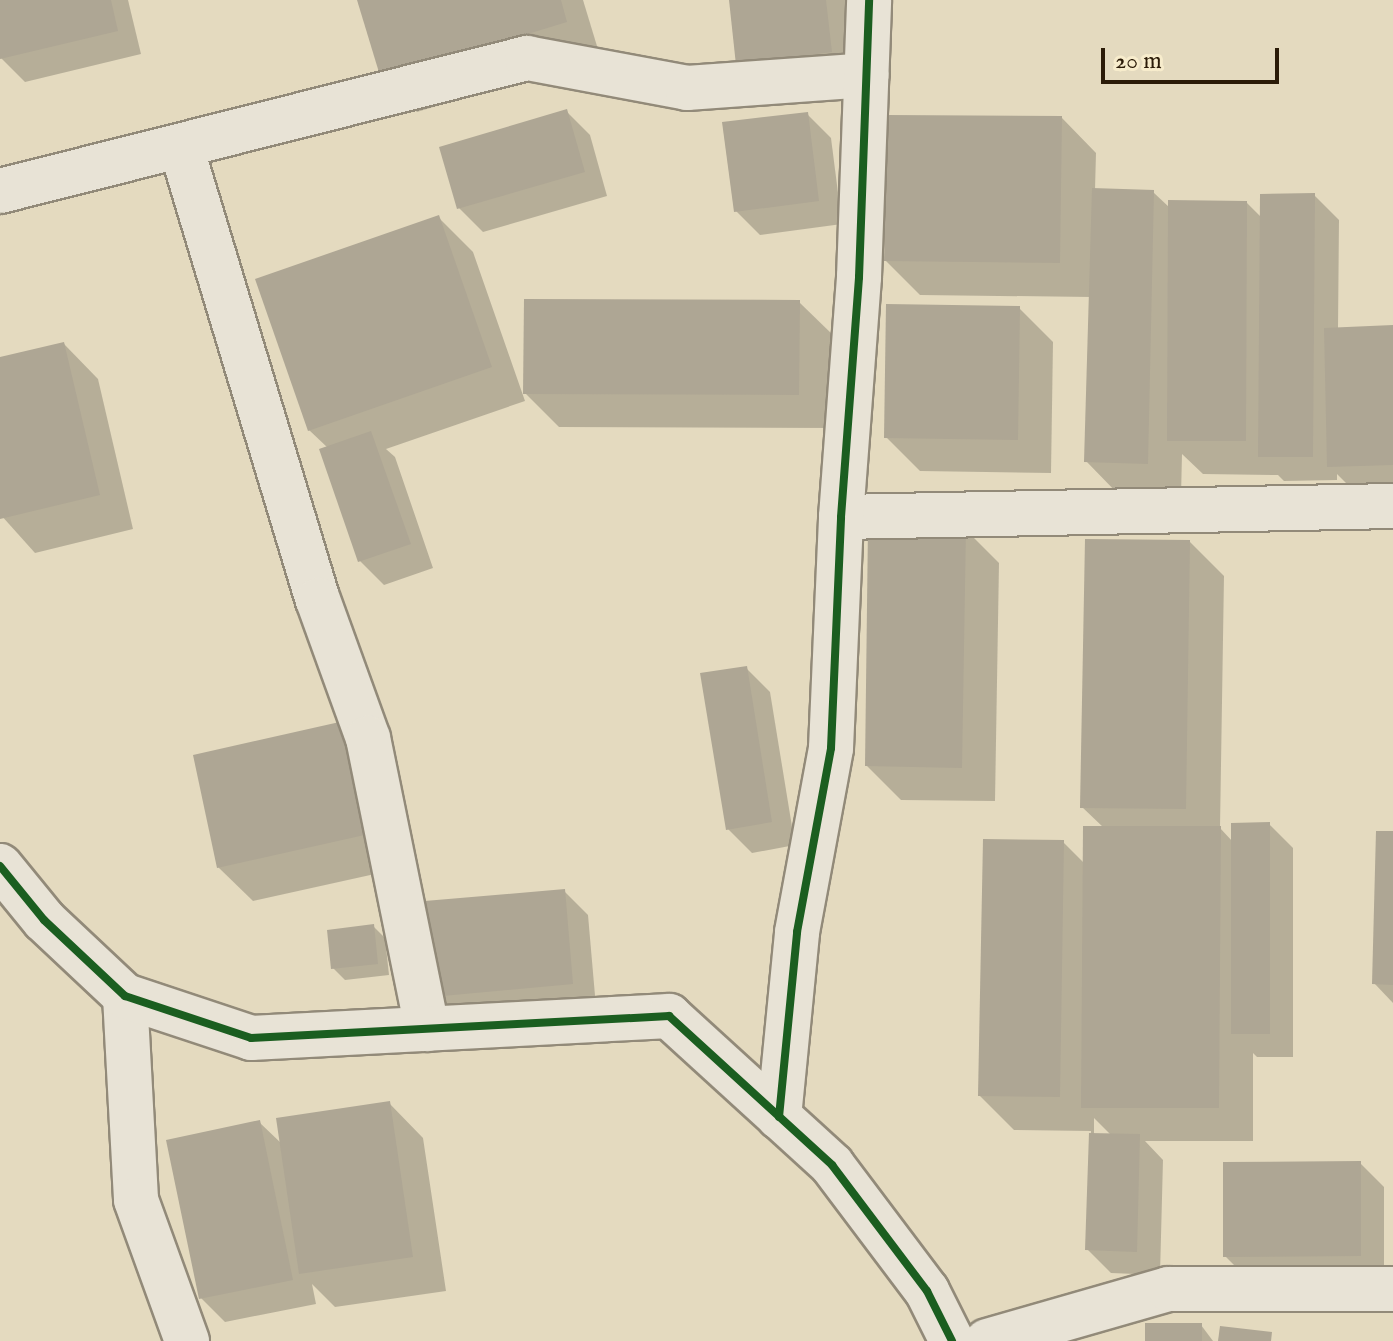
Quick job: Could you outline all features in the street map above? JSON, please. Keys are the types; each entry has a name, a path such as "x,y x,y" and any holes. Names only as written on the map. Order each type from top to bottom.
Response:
{"street":[{"path":"779,1117 797,932 831,748 841,517 859,277 869,0"},
{"path":"0,191 527,58 687,88 867,75"},
{"path":"181,147 318,600 368,738 427,1029"},
{"path":"841,517 1393,506"},
{"path":"0,866 44,920 125,996 251,1038 669,1016 832,1165 927,1291 952,1341"},
{"path":"125,996 136,1200 187,1341"},
{"path":"987,1341 1168,1289 1393,1289"}],"building":[{"path":"0,0 111,0 118,31 0,59"},
{"path":"357,0 561,0 567,22 381,79"},
{"path":"729,0 826,0 832,52 736,65"},
{"path":"567,109 585,172 457,209 439,147"},
{"path":"808,112 819,201 734,212 722,122"},
{"path":"887,115 1062,116 1060,263 884,261"},
{"path":"1092,188 1154,190 1148,464 1084,462"},
{"path":"1315,193 1313,457 1258,457 1260,194"},
{"path":"1168,200 1247,201 1246,441 1167,441"},
{"path":"439,215 492,367 308,431 255,279"},
{"path":"524,299 800,300 799,395 523,394"},
{"path":"886,304 1020,306 1018,440 884,438"},
{"path":"1393,325 1393,465 1327,467 1324,328"},
{"path":"64,342 100,495 0,519 0,357"},
{"path":"371,431 411,544 358,562 319,449"},
{"path":"868,526 966,527 962,768 865,766"},
{"path":"1085,539 1190,540 1186,809 1080,808"},
{"path":"747,666 772,822 726,830 700,673"},
{"path":"344,721 369,834 217,868 193,755"},
{"path":"1270,822 1270,1034 1231,1034 1231,823"},
{"path":"1083,826 1221,826 1219,1108 1081,1108"},
{"path":"1376,831 1393,831 1393,985 1372,984"},
{"path":"983,839 1064,840 1060,1097 978,1096"},
{"path":"565,889 573,984 421,998 413,902"},
{"path":"374,924 378,964 331,969 327,930"},
{"path":"390,1101 413,1257 299,1274 276,1118"},
{"path":"260,1120 293,1280 199,1299 166,1140"},
{"path":"1089,1133 1140,1134 1137,1252 1085,1250"},
{"path":"1361,1161 1361,1256 1223,1257 1223,1162"},
{"path":"1145,1323 1202,1323 1202,1341 1145,1341"},
{"path":"1220,1326 1272,1332 1271,1341 1218,1341"}],"cycle path":[{"path":"779,1117 797,932 831,748 841,517 859,277 869,0"},
{"path":"0,866 44,920 125,996 251,1038 669,1016 832,1165 927,1291 952,1341"}]}
